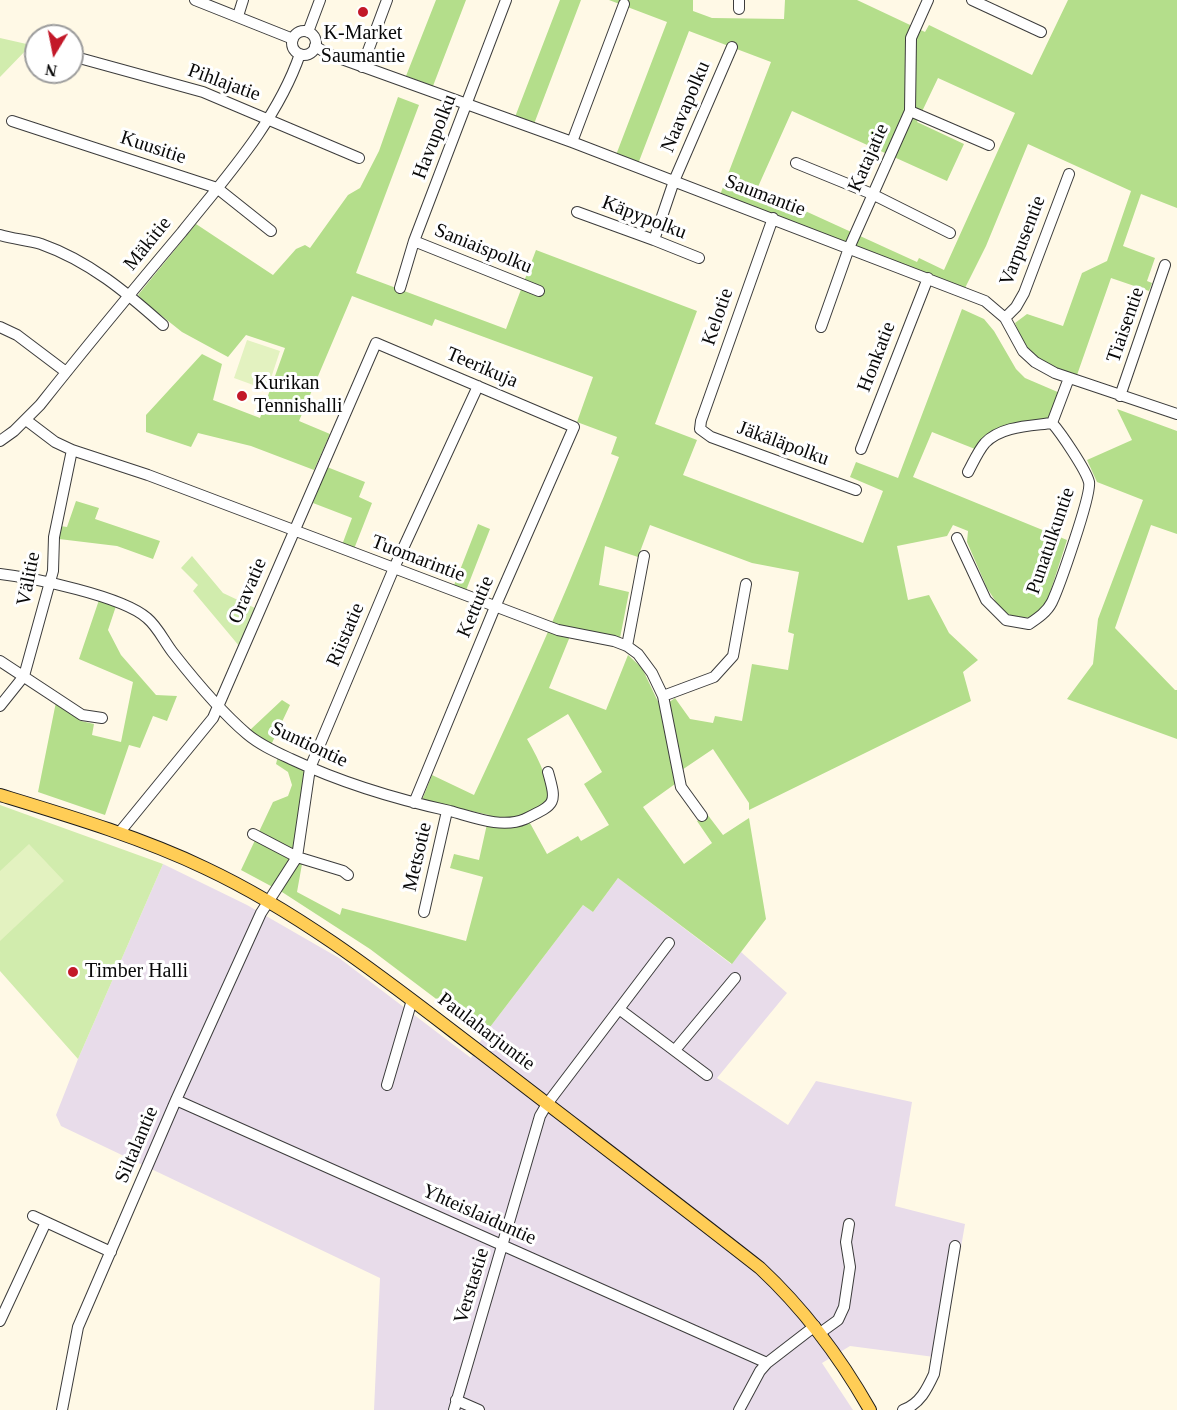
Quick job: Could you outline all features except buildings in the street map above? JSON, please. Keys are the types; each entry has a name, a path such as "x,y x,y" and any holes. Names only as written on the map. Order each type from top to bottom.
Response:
{"main road":[{"name":"Paulaharjuntie","path":"0,795 119,833 205,867 270,902 352,955 760,1268 782,1288 817,1330 847,1369 870,1410"}],"street":[{"path":"195,0 293,39"},
{"path":"238,16 243,0"},
{"path":"308,32 320,0"},
{"path":"362,67 387,0"},
{"name":"Havupolku","path":"400,288 414,241 506,0"},
{"name":"Katajatie","path":"821,327 849,248 910,111 911,38 928,0"},
{"path":"972,0 1041,32"},
{"path":"572,142 624,4"},
{"path":"299,32 308,32 314,37 315,46 309,53 300,54 294,49 293,39 299,32"},
{"name":"Saumantie","path":"315,46 328,54 362,67 572,142 985,301 1005,318 1023,351 1035,363 1055,373 1177,414"},
{"name":"Naavapolku","path":"654,240 674,181 732,47"},
{"name":"Mäkitie","path":"1,438 26,420 217,188 268,118 300,54"},
{"name":"Pihlajatie","path":"84,59 203,92 359,158"},
{"path":"910,111 989,145"},
{"name":"Kuusitie","path":"12,121 217,188 271,231"},
{"path":"796,162 872,194 950,233"},
{"name":"Varpusentie","path":"1005,318 1016,307 1024,293 1069,174"},
{"name":"Käpypolku","path":"577,212 699,258"},
{"name":"Kelotie","path":"700,429 773,218"},
{"path":"0,236 39,244 93,268 163,325"},
{"name":"Saniaispolku","path":"414,241 539,291"},
{"name":"Tiaisentie","path":"1120,396 1165,265"},
{"name":"Honkatie","path":"861,449 928,278"},
{"path":"0,327 16,335 66,372"},
{"name":"Teerikuja","path":"376,343 574,427"},
{"name":"Oravatie","path":"119,833 213,718 376,343"},
{"path":"968,472 984,444 997,434 1052,423 1069,378"},
{"name":"Riistatie","path":"270,902 297,857 310,768 394,568 478,386"},
{"name":"Tuomarintie","path":"26,420 55,442 72,450 122,465 495,608 558,630 614,641 627,646 638,654 652,673 663,696 681,787 702,816"},
{"name":"Punatulkuntie","path":"957,538 986,600 1006,620 1029,624 1041,617 1051,604 1084,510 1089,483 1061,432 1052,423"},
{"name":"Kettutie","path":"414,803 495,608 574,427"},
{"name":"Jäkäläpolku","path":"700,429 711,437 856,490"},
{"name":"Välitie","path":"0,706 24,676 53,571 54,537 72,450"},
{"path":"627,646 644,556"},
{"name":"Suntiontie","path":"0,574 50,583 119,602 147,618 218,706 249,736 273,751 356,786 447,811 513,823 546,809 552,802 554,795 548,772"},
{"path":"663,696 714,677 734,656 746,584"},
{"path":"0,660 82,715 102,718"},
{"name":"Metsotie","path":"423,912 447,811"},
{"path":"252,834 297,857 343,871 348,875"},
{"name":"Siltalantie","path":"62,1410 78,1327 176,1100 261,913 270,902"},
{"name":"Verstastie","path":"455,1405 540,1116 669,943"},
{"path":"675,1050 735,978"},
{"path":"387,1085 412,1000"},
{"path":"619,1009 706,1075"},
{"name":"Yhteislaiduntie","path":"176,1100 767,1363"},
{"path":"33,1216 111,1252"},
{"path":"0,1322 46,1222"},
{"path":"739,1410 751,1384 767,1363 817,1330 838,1320 844,1307 850,1268 846,1242 849,1224"},
{"path":"903,1410 920,1399 934,1374 955,1246"},
{"path":"455,1405 479,1410"}],"shaded area":[{"path":"163,864 247,905 339,958 471,1058 484,1035 583,905 593,912 618,878 731,964 741,952 787,993 717,1078 788,1125 816,1081 912,1102 895,1206 965,1224 942,1358 850,1346 822,1363 853,1410 374,1410 380,1278 61,1126 56,1115"}],"green space":[{"path":"436,0 466,0 433,86 406,76"},
{"path":"560,0 581,0 534,124 515,117"},
{"path":"609,0 693,0 693,11 712,18 784,19 785,0 857,0 925,32 929,25 1032,75 1068,0 1177,0 1177,208 1141,194 1123,246 1155,258 1147,281 1152,283 1149,291 1111,278 1077,375 1046,363 1026,345 1015,323 1027,314 1063,326 1082,273 1107,261 1131,191 1028,144 986,246 965,288 720,195 771,62 689,31 638,164 616,155 667,22","holes":["938,78 1015,113 944,270 919,258 917,262 757,189 792,111 947,181 964,144 917,122"]},
{"path":"0,38 24,43 24,52 0,77"},
{"path":"398,97 419,105 356,273 506,329 536,250 697,311 655,424 697,440 683,475 863,543 883,491 850,477 856,462 898,478 962,309 984,319 994,331 1016,369 1025,378 1060,393 1049,421 1008,426 989,434 975,449 932,432 913,477 1067,540 1047,602 1031,617 1018,618 1008,614 998,605 987,588 967,542 968,531 953,525 947,536 897,546 908,600 929,595 949,633 978,660 963,672 971,701 749,810 749,803 713,749 673,776 675,784 643,807 684,864 712,843 697,821 707,814 723,835 749,818 766,919 732,964 618,878 593,912 583,905 484,1035 370,949 282,892 241,870 273,802 288,796 292,785 288,772 276,764 278,756 305,769 295,844 290,856 302,864 297,892 340,915 342,908 466,941 483,877 450,868 454,854 479,860 489,815 422,800 432,775 474,795 586,543 619,457 611,454 617,437 577,422 593,377 435,319 432,326 352,296 299,421 330,434 314,470 251,446 198,433 191,447 146,432 146,415 202,354 222,364 213,400 260,418 285,348 246,335 228,357 182,332 138,295 196,224 273,275 296,249 305,245 310,248 348,195 360,188 379,151","holes":["650,525 752,563 799,572 788,632 794,634 788,670 752,664 742,721 715,716 713,723 690,719 675,698 661,708 642,668 628,655 606,710 549,688 573,629 620,638 629,592 599,585 605,546 638,557","568,714 602,772 584,784 609,825 581,841 578,836 547,854 525,814 542,806 548,796 546,779 527,739"]},
{"path":"247,340 280,351 267,390 234,378"},
{"path":"1117,409 1177,431 1177,534 1151,525 1115,628 1177,690 1177,739 1067,699 1093,664 1098,619 1143,500 1097,482 1087,460 1132,440"},
{"path":"327,467 365,482 359,497 372,503 354,549 342,545 352,518 313,503"},
{"path":"76,501 99,508 95,519 160,541 153,559 117,546 59,539 60,526 67,527"},
{"path":"478,524 490,529 465,593 453,588"},
{"path":"192,556 223,593 257,609 240,647 193,591 198,585 181,568"},
{"path":"99,600 116,606 108,630 121,655 156,695 177,696 167,721 153,716 140,748 129,745 105,815 38,792 56,702 81,721 94,724 92,735 121,742 133,682 79,659"},
{"path":"282,700 290,705 271,745 250,730"},
{"path":"0,805 163,864 78,1059 0,971"},
{"path":"29,844 64,881 0,941 0,871"}],"place":[{"name":"K-Market Saumantie","path":"363,12"},
{"name":"Kurikan Tennishalli","path":"242,396"},
{"name":"Timber Halli","path":"73,972"}]}
